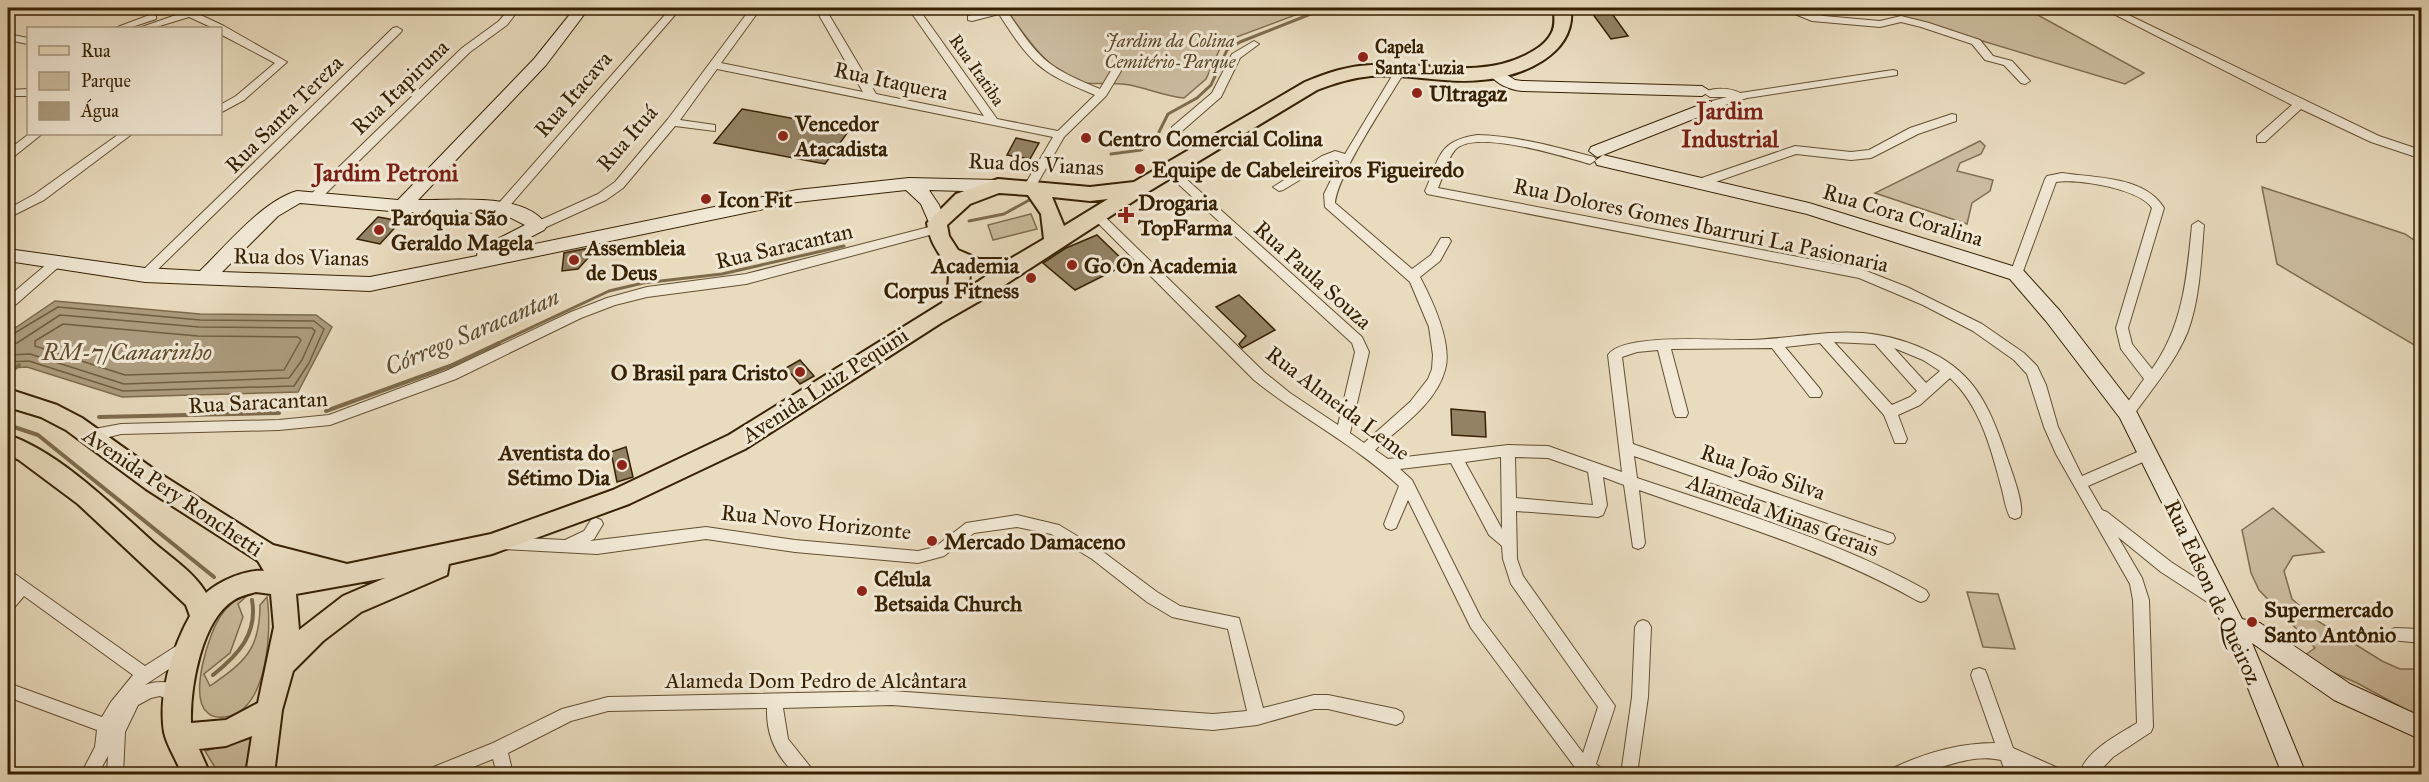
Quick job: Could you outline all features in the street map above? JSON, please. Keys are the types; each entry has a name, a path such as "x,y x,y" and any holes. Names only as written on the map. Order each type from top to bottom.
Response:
{"main road":[{"name":"Rua dos Vianas","path":"998,186 1100,194 1139,188 1311,86 1358,77 1398,75 1474,83 1529,69 1568,42 1577,21 1569,8"},
{"path":"998,186 961,200 937,226 945,249 954,256 977,266 1014,267"},
{"path":"1032,188 1051,213 1055,230 1053,243"},
{"name":"Avenida Luiz Pequini","path":"196,774 178,733 177,696 189,647 203,616 217,598 234,587 264,580 282,585 357,573 494,543 551,536 595,517 728,447 914,328 949,310 1139,188"},
{"path":"949,310 960,288 960,271 954,256"},
{"name":"Avenida Pery Ronchetti","path":"8,398 49,411 74,424 163,488 267,554 282,585 288,615 281,665"},
{"path":"8,444 27,453 86,497 196,598 203,616"},
{"name":"Avenida Luiz Pequini","path":"281,665 314,633 352,604 494,543"},
{"path":"267,554 336,571 357,573"},
{"path":"260,774 269,710 281,665"},
{"path":"178,733 195,737 217,736 250,724 269,710"}],"street":[{"name":"Rua Itapiruna","path":"314,198 466,50 503,23 515,8"},
{"path":"402,206 540,62 582,8"},
{"name":"Rua Itacava","path":"502,207 676,8"},
{"name":"Rua Ituá","path":"461,265 602,197 620,185 672,122 756,8"},
{"path":"820,8 872,97"},
{"name":"Rua Itatiba","path":"913,8 993,121"},
{"path":"1785,8 1822,19 1880,24 1901,19 1925,25 1976,42 1989,58 2008,63 2025,81"},
{"path":"2107,8 2300,104 2384,142 2416,153 2421,149"},
{"path":"146,27 177,9"},
{"path":"123,27 177,9 216,27"},
{"path":"972,18 1001,9 1033,57 1041,64 1058,75 1102,93"},
{"path":"1805,14 1822,23"},
{"path":"222,30 280,60 282,64 240,98 222,109"},
{"name":"Rua Santa Tereza","path":"145,275 396,30"},
{"path":"8,37 27,41"},
{"path":"1200,151 1179,141 1176,137 1176,130 1218,95 1236,56 1254,44"},
{"name":"Rua Itaquera","path":"714,65 1060,135"},
{"path":"1032,188 1060,135 1102,93 1116,72"},
{"path":"1499,76 1522,86 1665,90 1704,99 1893,73"},
{"path":"1365,450 1415,406 1434,381 1439,369 1440,355 1435,327 1424,296 1412,276 1329,204 1330,194 1345,164 1398,75"},
{"path":"8,93 27,93"},
{"path":"1597,157 1680,118 1704,99"},
{"path":"2261,139 2300,104"},
{"path":"1697,184 1795,150 1851,156 1871,154 1914,132 1952,118"},
{"path":"672,122 711,128"},
{"path":"8,155 35,135"},
{"path":"8,214 44,195 104,147 124,135"},
{"path":"1279,187 1361,135"},
{"name":"Rua Cora Coralina","path":"1431,191 1455,143 1469,137 1492,137 1597,157 1838,218 2016,274"},
{"path":"1327,158 1329,167 1345,164"},
{"path":"1741,193 1738,179 1748,166"},
{"name":"Rua Paula Souza","path":"1170,171 1357,340 1362,352 1342,436"},
{"path":"2152,380 2126,345 2122,328 2158,208 2152,198 2135,189 2062,177 2051,179 2016,274 2053,316 2127,413 2152,380 2181,331 2193,282 2198,225"},
{"path":"909,184 923,192 934,210 937,226"},
{"name":"Rua dos Vianas","path":"8,256 58,261 145,275 369,284 797,196 909,184 998,186"},
{"name":"Rua Dolores Gomes Ibarruri La Pasionaria","path":"1431,191 1861,274 1892,285 1984,333 2021,358 2038,382 2052,432 2079,484 2137,583 2141,600 2147,718 2140,732 2107,751 2086,774"},
{"path":"204,278 282,203 297,197 402,206 502,207 522,214 538,226"},
{"name":"Rua Almeida Leme","path":"1096,215 1268,383 1386,465 1407,484 1476,623 1590,772"},
{"name":"Rua Saracantan","path":"89,436 121,429 279,425 330,420 451,375 569,318 612,301 647,292 746,279 937,226"},
{"path":"1412,276 1436,258 1445,241"},
{"path":"8,304 58,261"},
{"path":"1822,337 1890,412 1900,439"},
{"path":"1638,543 1625,479 1615,355 1625,350 1663,345 1738,345 1822,337 1878,339 1909,347 1950,370 1975,396 2005,473 2015,513"},
{"path":"1878,339 1926,392"},
{"path":"1774,342 1815,393"},
{"path":"1663,345 1681,413"},
{"path":"1890,412 1926,392 1950,370"},
{"name":"Rua Edson de Queiroz","path":"2127,413 2235,628 2294,774"},
{"name":"Rua João Silva","path":"1624,447 1888,538"},
{"path":"1508,450 1511,568 1521,590 1605,700 1606,713 1590,772"},
{"name":"Alameda Minas Gerais","path":"1386,465 1508,450 1548,452 1803,542 1892,578 1921,595"},
{"path":"2079,484 2147,454"},
{"path":"1455,457 1494,531 1510,544"},
{"path":"1510,504 1598,511 1600,505 1598,469"},
{"path":"1391,524 1407,484"},
{"path":"2094,508 2166,567 2220,602"},
{"path":"595,517 603,539 618,545"},
{"name":"Rua Novo Horizonte","path":"551,536 597,548 706,533 795,546 918,556 939,552 971,527 996,521 1033,523 1054,529 1097,555 1152,597 1177,612 1234,622 1257,717"},
{"path":"8,576 139,670 142,677"},
{"path":"8,604 23,587"},
{"path":"1629,774 1640,697 1644,627"},
{"path":"2235,628 2252,630 2342,692 2421,729"},
{"path":"2395,635 2421,636"},
{"path":"89,774 103,748 106,726 117,707 142,677 189,647"},
{"path":"1979,675 2014,774"},
{"path":"115,774 117,732 132,700 158,689 170,690 177,696"},
{"path":"8,690 106,726"},
{"name":"Alameda Dom Pedro de Alcântara","path":"437,774 499,749 568,714 608,704 892,698 1213,722 1257,717 1314,702 1328,702 1396,717"},
{"path":"775,700 775,732 782,746 808,774"},
{"path":"499,749 505,774"},
{"path":"1899,774 1934,760 1981,751 2006,753 2052,774"}],"green space":[{"name":"Jardim da Colina Cemitério-Parque","path":"1005,8 1314,8 1223,42 1206,79 1184,98 1130,85 1086,83 1068,77 1037,51"},
{"path":"1873,8 2025,8 2144,73 2125,84"},
{"path":"1980,141 1985,146 1981,154 1960,163 1957,171 1993,180 1990,191 1972,203 1967,224 1875,193"},
{"path":"2262,187 2405,234 2421,245 2421,349 2277,264"},
{"path":"1031,214 1037,229 993,240 988,225"},
{"path":"2273,508 2324,552 2293,556 2284,571 2292,599 2316,620 2382,661 2400,669 2421,669 2421,708 2414,714 2357,683 2301,658 2315,648 2259,590 2251,573 2242,530"},
{"path":"1967,592 1998,594 2015,649 1983,647"},
{"path":"246,594 248,595 238,604 243,617 230,653 204,674 210,686 233,669 248,653 257,633 260,605 267,597 269,628 265,664 253,697 243,709 230,716 215,717 210,715 202,705 200,680 203,664 212,635 222,614"},
{"path":"252,738 248,774 219,774 205,751"}],"water":[{"name":"RM-7/Canarinho","path":"55,301 200,314 316,315 332,327 298,392 122,397 27,367 8,368 8,333"}],"building":[{"path":"1604,10 1613,15 1628,36 1611,39 1592,13"},
{"name":"Vencedor Atacadista","path":"742,109 850,129 825,164 714,143"},
{"path":"1016,138 1039,143 1030,159 1007,155"},
{"name":"Paróquia São Geraldo Magela","path":"378,217 401,221 380,244 357,239"},
{"path":"1097,235 1127,264 1075,290 1043,263 1066,248"},
{"name":"Assembleia de Deus","path":"599,246 578,269 562,271 564,253"},
{"path":"1239,295 1275,330 1242,348 1239,344 1246,336 1216,307"},
{"name":"O Brasil para Cristo","path":"800,360 814,376 800,384 786,368"},
{"path":"1451,409 1485,412 1486,437 1452,435"},
{"name":"Aventista do Sétimo Dia","path":"626,447 633,477 617,482 611,452"}],"waterway":[{"name":"Córrego Saracantan","path":"1111,154 1141,150 1154,142 1168,114 1197,98 1211,85 1227,50 1240,42 1326,8"},
{"name":"Córrego Saracantan","path":"969,221 1004,214 1033,198"},
{"name":"Córrego Saracantan","path":"496,344 609,291 643,283 722,274 844,246"},
{"name":"Córrego Saracantan","path":"326,411 450,366 499,343"},
{"path":"8,374 19,365"},
{"name":"Córrego Saracantan","path":"99,417 279,413"},
{"path":"8,425 38,435 214,577"},
{"path":"213,675 244,643 252,623 252,600"}],"place":[{"name":"Capela Santa Luzia","path":"1363,57"},
{"name":"Ultragaz","path":"1417,93"},
{"name":"Vencedor Atacadista","path":"783,136"},
{"name":"Centro Comercial Colina","path":"1086,138"},
{"name":"Equipe de Cabeleireiros Figueiredo","path":"1140,169"},
{"name":"Icon Fit","path":"706,199"},
{"name":"Drogaria TopFarma","path":"1126,215"},
{"name":"Paróquia São Geraldo Magela","path":"379,230"},
{"name":"Assembleia de Deus","path":"574,260"},
{"name":"Go On Academia","path":"1072,265"},
{"name":"Academia Corpus Fitness","path":"1031,278"},
{"name":"O Brasil para Cristo","path":"800,372"},
{"name":"Aventista do Sétimo Dia","path":"622,465"},
{"name":"Mercado Damaceno","path":"932,541"},
{"name":"Célula Betsaida Church","path":"862,591"},
{"name":"Supermercado Santo Antônio","path":"2252,622"}],"district":[{"name":"Jardim Industrial","path":"1730,125"},
{"name":"Jardim Petroni","path":"386,173"}]}
